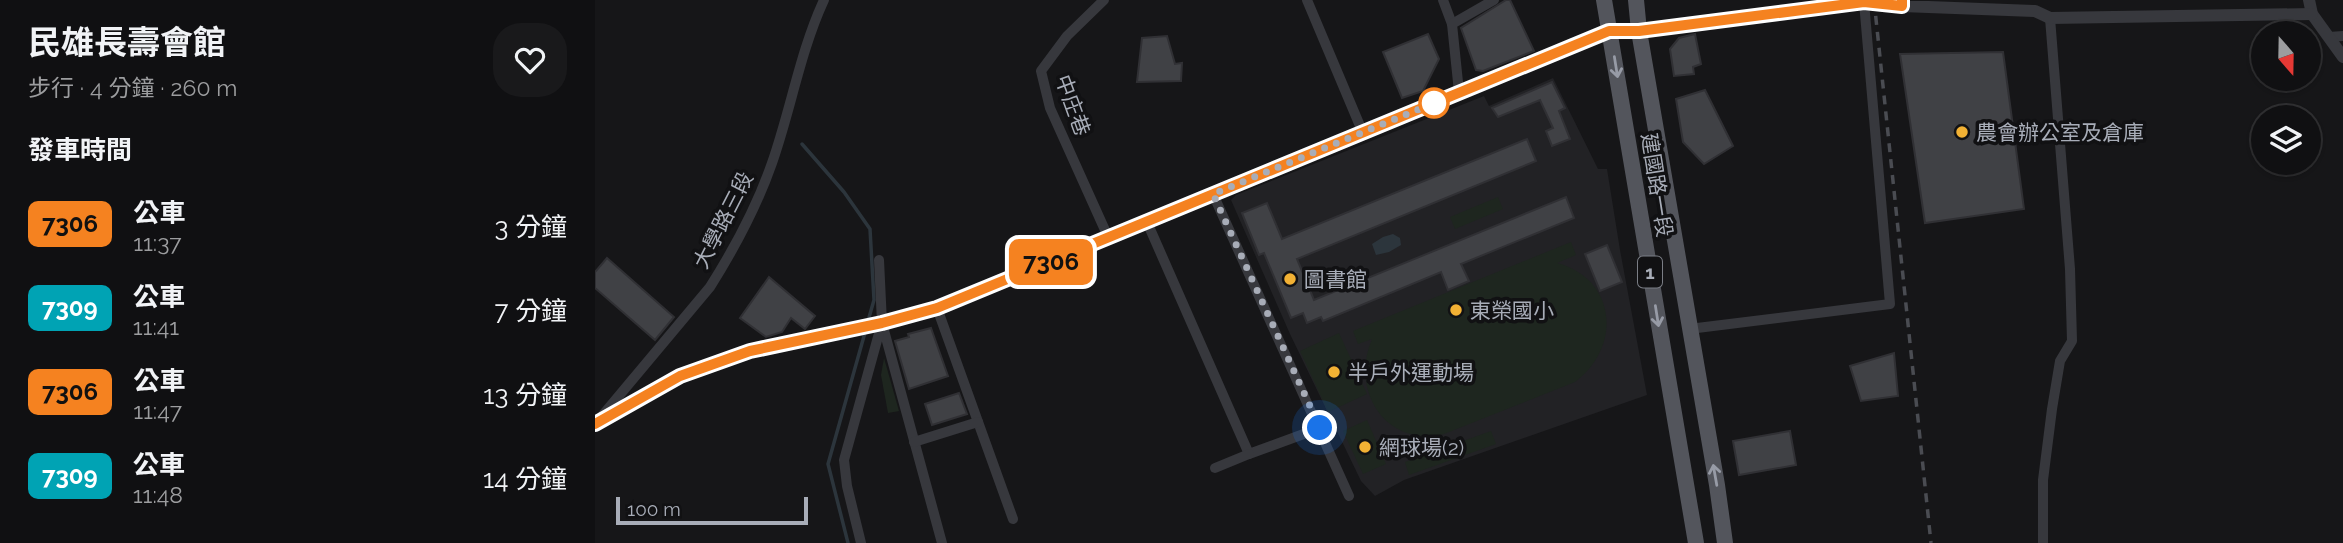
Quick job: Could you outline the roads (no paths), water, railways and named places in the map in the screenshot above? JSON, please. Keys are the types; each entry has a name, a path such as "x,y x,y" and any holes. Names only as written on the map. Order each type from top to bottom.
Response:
{"main road":[{"name":"建國路一段","path":"1604,0 1696,543"},
{"name":"建國路一段","path":"1636,0 1725,543"}],"street":[{"name":"大學路三段","path":"597,422 722,269 772,164 813,25 824,0"},
{"name":"中庄巷","path":"1104,0 1067,36 1041,71 1050,108 1109,239"},
{"path":"1307,0 1363,133"},
{"path":"1443,0 1452,24 1459,92"},
{"path":"1452,24 1494,0"},
{"path":"2309,0 2312,14 2343,57"},
{"path":"1689,330 1890,304 1864,2"},
{"path":"597,422 680,376 750,351 937,308 1609,31 1639,31 1818,3 2035,5 2050,18 2312,14"},
{"path":"2043,543 2043,480 2052,409 2060,361 2072,341 2070,269 2050,18"},
{"path":"2329,37 2343,36"},
{"path":"1213,194 1349,496"},
{"path":"1147,222 1249,454"},
{"path":"861,543 843,460 879,323 879,260"},
{"path":"937,308 1013,519"},
{"path":"879,323 942,543"},
{"path":"913,442 978,422"},
{"path":"1215,468 1320,428"}],"waterway":[{"path":"802,144 844,192 870,229 874,300 868,321"},
{"path":"848,543 828,464 866,329"}],"railway":[{"path":"1874,0 1931,543"}],"place":[{"name":"農會辦公室及倉庫","path":"1962,132"},
{"name":"圖書館","path":"1290,279"},
{"name":"東榮國小","path":"1456,310"},
{"name":"半戶外運動場","path":"1334,372"},
{"name":"網球場(2)","path":"1365,447"}]}
